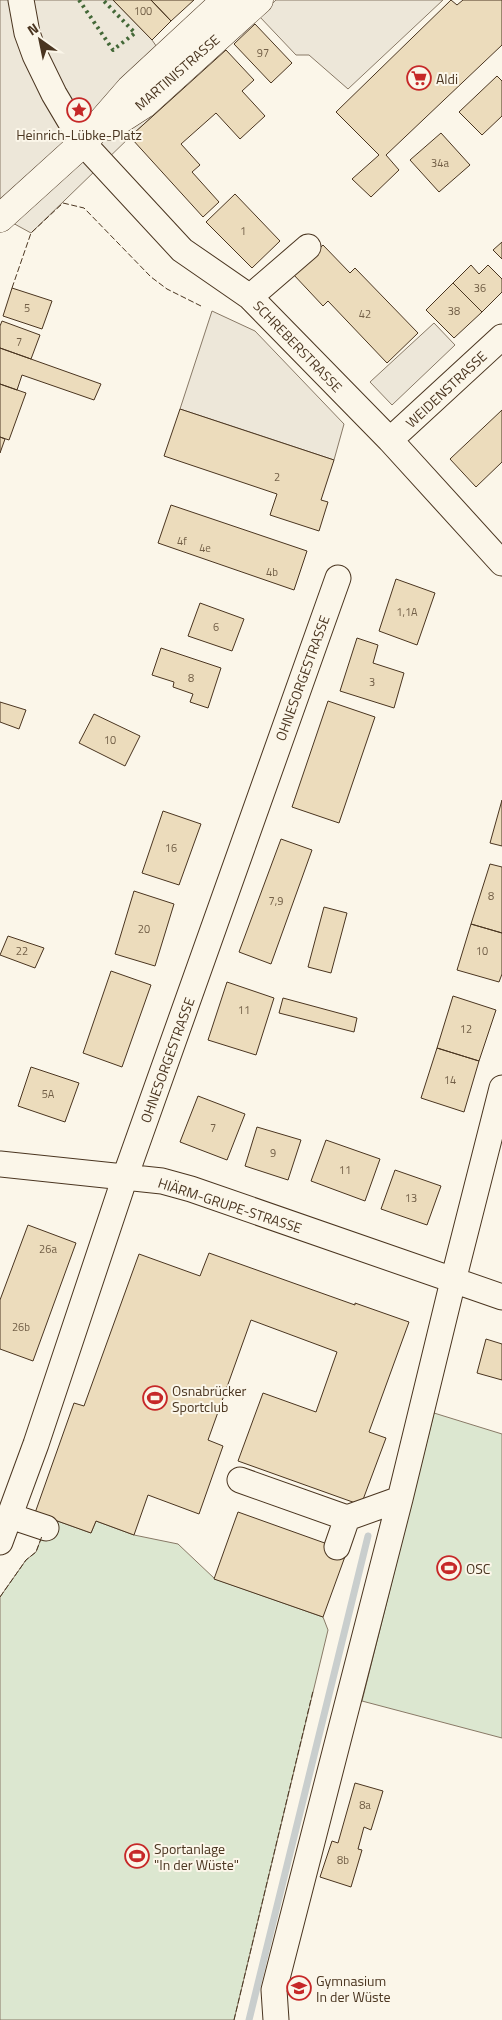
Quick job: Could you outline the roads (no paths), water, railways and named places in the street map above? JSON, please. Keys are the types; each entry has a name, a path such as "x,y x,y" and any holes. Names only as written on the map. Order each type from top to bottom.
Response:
{"main road":[{"name":"MARTINISTRASSE","path":"83,143 130,89 226,0"},
{"name":"MARTINISTRASSE","path":"83,143 144,104 259,0"},
{"path":"0,218 83,143"}],"street":[{"name":"SCHREBERSTRASSE","path":"21,0 27,33 35,55 54,94 83,143 182,250 250,297 390,440 502,563"},
{"path":"250,297 308,247"},
{"name":"WEIDENSTRASSE","path":"390,440 502,337"},
{"name":"OHNESORGESTRASSE","path":"0,1542 36,1444 125,1177 338,578"},
{"path":"276,2020 274,1990 400,1498 502,1088"},
{"name":"HIÄRM-GRUPE-STRASSE","path":"2,1172 125,1177 162,1181 191,1189 502,1297"},
{"path":"240,1480 347,1518 400,1498"},
{"path":"10,1516 46,1528"},
{"path":"337,1547 347,1518"}],"waterway":[{"path":"249,2020 368,1536"}],"place":[{"name":"Aldi","path":"419,78"},
{"name":"Heinrich-Lübke-Platz","path":"79,110"},
{"name":"Osnabrücker Sportclub","path":"155,1398"},
{"name":"OSC","path":"449,1568"},
{"name":"Sportanlage \"In der Wüste\"","path":"137,1856"},
{"name":"Gymnasium In der Wüste","path":"299,1988"}]}
